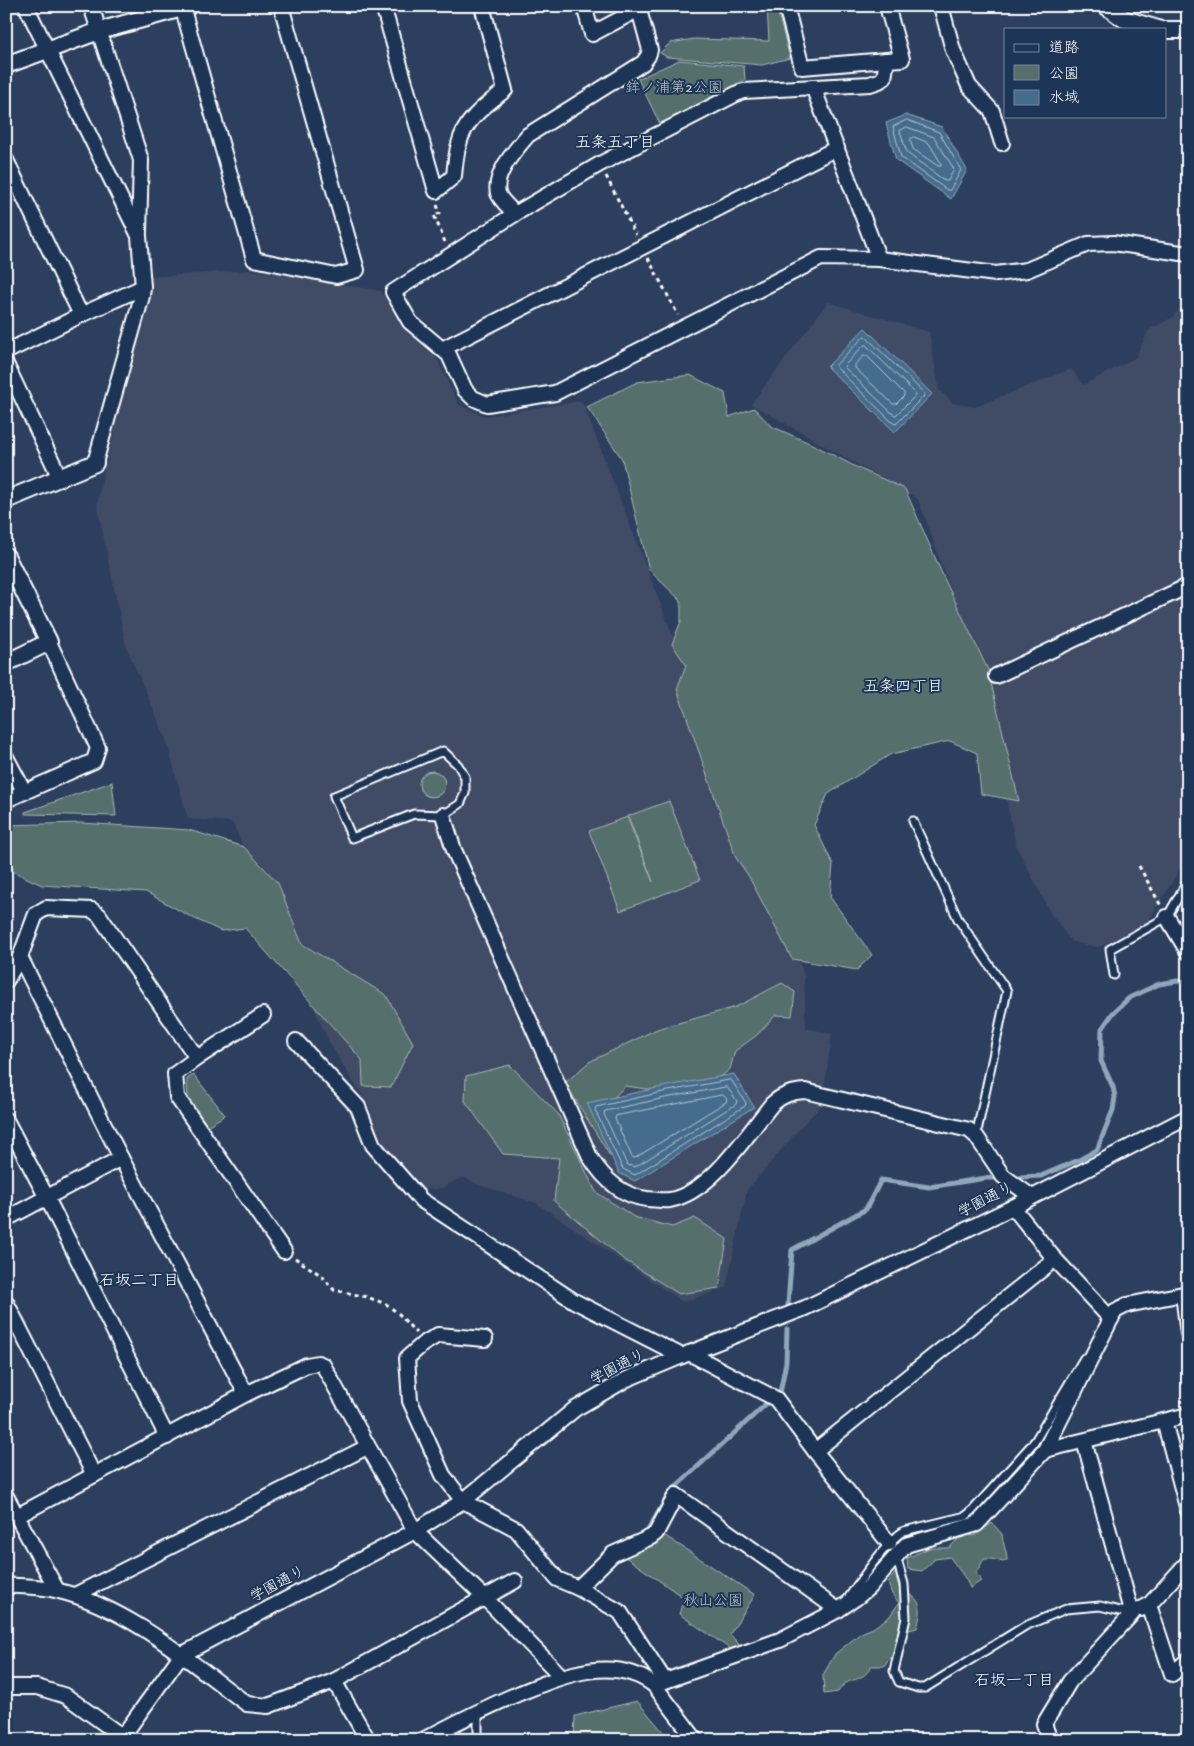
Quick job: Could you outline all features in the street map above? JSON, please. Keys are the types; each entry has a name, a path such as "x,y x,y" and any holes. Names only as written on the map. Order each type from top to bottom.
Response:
{"street":[{"path":"26,6 139,236"},
{"path":"6,500 95,463 142,296 139,236 141,160 91,6"},
{"path":"6,65 99,31 184,7 254,258 336,276 357,270 281,6"},
{"path":"382,6 436,191 454,176 458,145 465,128 483,108 505,90 482,6"},
{"path":"515,214 499,196 497,191 505,164 528,135 643,63 650,50 638,8 592,34 584,6"},
{"path":"786,6 802,67 902,59 888,6"},
{"path":"941,6 953,50 969,86 992,111 1002,143"},
{"path":"1106,6 1124,19 1155,28"},
{"path":"1166,30 1188,30"},
{"path":"887,60 884,78 870,84 740,92 600,164 515,214 393,292 410,322 449,354 465,390 473,398 488,404 555,393 821,258 879,259 996,274 1034,268 1088,244 1113,243 1188,254"},
{"path":"813,88 879,259"},
{"path":"442,349 837,148"},
{"path":"6,160 81,315"},
{"path":"6,352 143,287"},
{"path":"6,364 60,478"},
{"path":"6,556 49,642 98,748 94,760 6,800"},
{"path":"996,676 1188,586"},
{"path":"6,663 49,642"},
{"path":"6,757 24,792"},
{"path":"444,815 454,850 590,1157 598,1170 624,1193 639,1198 668,1200 683,1196 720,1168 772,1104 790,1092 805,1091 969,1130 976,1136 1003,1176 1032,1197"},
{"path":"6,980 20,957 36,914 46,908 92,910 96,912 197,1058"},
{"path":"1167,917 1188,952"},
{"path":"20,957 121,1158 246,1394"},
{"path":"263,1015 175,1074 177,1097 284,1251"},
{"path":"296,1041 358,1107 373,1145 421,1200 574,1301 776,1399 893,1550"},
{"name":"学園通り","path":"123,1739 181,1655 415,1531 463,1501 575,1409 627,1379 805,1308 1013,1207 1188,1117"},
{"path":"6,1120 167,1437"},
{"path":"6,1220 121,1158"},
{"path":"1013,1207 1108,1323"},
{"path":"815,1451 1055,1259"},
{"path":"423,1740 478,1711 561,1676 598,1670 618,1670 660,1683 780,1640 839,1609 868,1588 893,1550 977,1524 1045,1450 1115,1311 1127,1305 1185,1293 1188,1334"},
{"path":"6,1302 94,1475"},
{"path":"485,1339 438,1335 406,1358 410,1401 443,1475 463,1501 516,1529 557,1579 578,1588 620,1612 660,1683 696,1740"},
{"path":"17,1516 246,1394 308,1365 318,1363 326,1369 367,1447 415,1531 485,1598 561,1676"},
{"path":"1045,1450 1188,1414"},
{"path":"1164,1421 1188,1510"},
{"path":"1084,1441 1132,1614"},
{"path":"75,1595 367,1447"},
{"path":"578,1588 613,1554 656,1533 676,1495 839,1609"},
{"path":"6,1496 57,1590"},
{"path":"1050,1740 1044,1724 1070,1681 1132,1614 1149,1605 1188,1562"},
{"path":"6,1585 57,1590 104,1607 134,1622 247,1704 268,1706 334,1681 515,1581"},
{"path":"1149,1605 1172,1674 1188,1660"},
{"path":"334,1681 368,1740"},
{"path":"6,1687 37,1687 66,1696 123,1739"}],"lane":[{"path":"443,751 463,771 466,782 464,799 444,815 414,814 352,838 334,796 443,751"},
{"path":"913,821 958,919 1008,991 976,1136"},
{"path":"1114,975 1110,949 1167,917 1188,880"},
{"path":"1108,1323 1083,1360 1035,1441 974,1510 966,1516 904,1531 894,1538 893,1550 904,1584 906,1618 894,1671 899,1682 918,1688 925,1688 1025,1626 1066,1609 1100,1606 1132,1614"},
{"path":"478,1711 478,1740"}],"path":[{"path":"726,6 736,11 754,6"},
{"path":"435,199 440,213 434,216 446,243"},
{"path":"1140,866 1167,917"},
{"path":"284,1251 322,1276 334,1290 367,1297 386,1304 398,1314 423,1344"}],"shaded area":[{"path":"253,270 381,291 402,326 436,357 459,405 485,416 582,401 804,975 806,1028 832,1034 822,1105 747,1190 726,1288 683,1302 536,1203 479,1185 463,1177 442,1188 423,1190 378,1140 369,1107 329,1042 232,822 188,819 165,736 126,646 97,505 148,300 151,277"},
{"path":"1188,296 1188,856 1146,925 1098,947 1072,942 1051,914 1016,846 976,659 918,499 751,404 828,302 929,332 939,390 953,403 975,407 1071,369 1083,385 1135,358 1149,330 1173,317"}],"green space":[{"path":"767,6 776,6 790,58 762,65 667,57 660,53 670,43 694,39 769,41"},
{"name":"鉾ノ浦第2公園","path":"679,60 744,66 745,80 660,124 638,79"},
{"path":"690,375 725,393 729,417 754,408 771,426 905,489 944,578 988,670 1019,801 981,794 977,753 950,741 891,754 828,794 814,825 833,864 830,897 872,955 857,970 792,959 748,875 736,858 677,689 686,665 672,644 681,621 681,601 649,570 622,459 587,407 637,382"},
{"path":"432,771 441,775 445,784 441,793 432,797 423,793 419,784 423,775"},
{"path":"112,782 116,816 25,814 25,812"},
{"path":"669,801 700,880 620,911 589,831 627,817 653,882 628,816"},
{"path":"81,823 189,830 244,847 278,883 302,944 386,995 413,1043 391,1087 363,1086 362,1060 245,928 221,931 146,892 42,885 12,871 6,873 6,825"},
{"path":"782,983 795,992 792,1016 776,1015 757,1035 735,1051 730,1069 712,1084 676,1093 625,1086 603,1109 643,1165 610,1156 565,1083 589,1062 657,1029 736,1007"},
{"path":"510,1065 558,1114 596,1192 634,1217 672,1227 695,1218 727,1239 719,1288 679,1294 623,1259 554,1201 559,1158 503,1154 465,1101 466,1076"},
{"path":"194,1075 225,1115 206,1127 188,1099 187,1079"},
{"path":"992,1523 1002,1534 1007,1560 1003,1562 984,1559 976,1573 981,1581 970,1588 950,1557 935,1559 922,1571 908,1569 907,1558 929,1548 949,1548 963,1534 974,1536"},
{"name":"秋山公園","path":"664,1535 755,1595 730,1634 741,1647 732,1650 679,1614 684,1598 624,1556 655,1543"},
{"path":"895,1573 900,1590 916,1599 920,1606 917,1628 909,1630 907,1643 893,1654 884,1666 871,1666 863,1676 846,1683 838,1692 824,1694 823,1675 835,1654 861,1633 873,1628 889,1617 899,1603 892,1594 888,1583"},
{"path":"637,1701 670,1740 574,1740 575,1716"}],"water":[{"path":"906,115 942,127 967,170 951,199 896,160 886,123"},
{"path":"865,328 932,394 895,432 827,367"},
{"path":"734,1074 754,1107 635,1181 619,1173 587,1103"}],"waterway":[{"path":"1021,1177 1041,1176 1097,1150 1113,1110 1115,1097 1113,1087 1101,1061 1102,1029 1113,1013 1129,998 1159,984 1177,981 1188,982"},
{"path":"788,1304 792,1250 866,1209 881,1180 929,1187 995,1178"},
{"path":"780,1393 786,1362 787,1329"},
{"path":"644,1533 647,1532 670,1492 766,1404"}],"district":[{"name":"五条五丁目","path":"615,144"},
{"name":"五条四丁目","path":"903,688"},
{"name":"石坂二丁目","path":"139,1282"},
{"name":"石坂一丁目","path":"1014,1682"}]}
